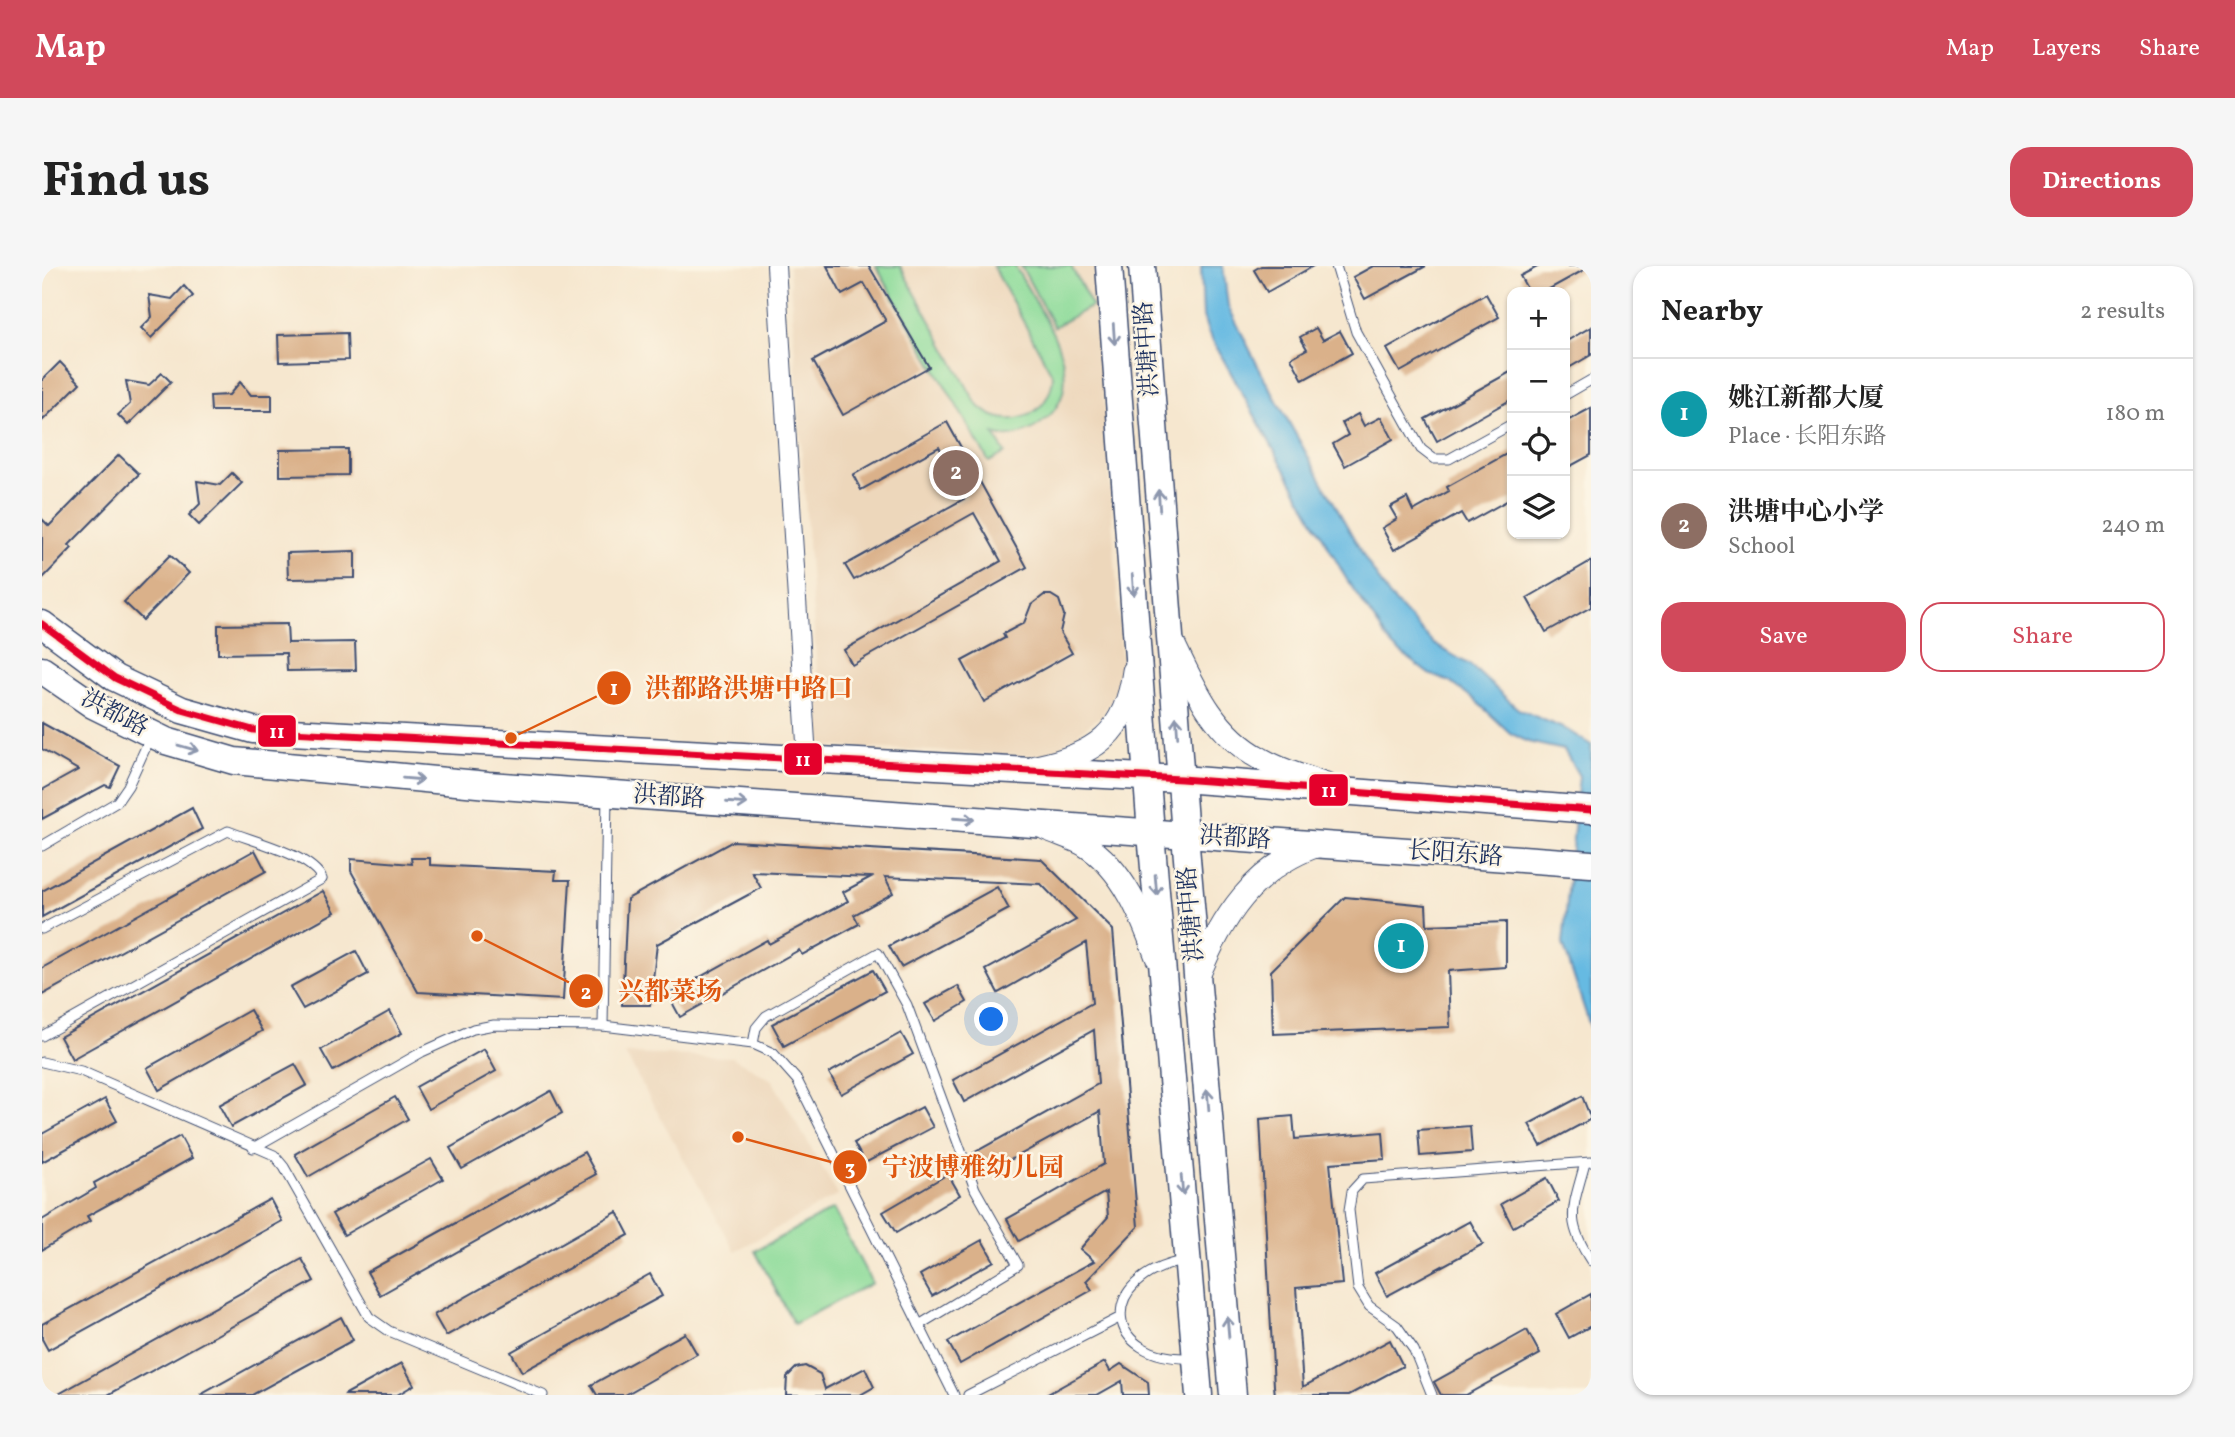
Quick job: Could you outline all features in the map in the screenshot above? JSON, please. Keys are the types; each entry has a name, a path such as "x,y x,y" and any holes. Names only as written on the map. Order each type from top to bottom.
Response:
{"main road":[{"name":"洪塘中路","path":"1109,266 1147,777 1199,1395"},
{"name":"洪塘中路","path":"1142,266 1185,835 1233,1395"},
{"name":"洪都路","path":"42,624 61,641 126,683 182,710 253,730 1147,777 1342,792"},
{"name":"洪都路","path":"42,670 93,705 152,734 234,761 311,770 607,794 1318,845"},
{"path":"1342,792 1591,810"},
{"name":"长阳东路","path":"1318,845 1591,864"}],"street":[{"path":"776,266 807,758"},
{"path":"1170,638 1212,716 1233,741 1262,760 1342,792"},
{"path":"1022,770 1076,757 1108,733 1124,714 1131,693 1137,643"},
{"path":"1035,824 1085,846 1107,863 1123,883 1139,912 1164,976"},
{"path":"1197,979 1212,941 1251,886 1273,866 1318,845"}],"lane":[{"path":"1336,266 1356,332 1421,449 1434,459 1449,458 1507,427"},
{"path":"1570,392 1591,380"},
{"path":"42,846 117,802 128,786 152,734"},
{"path":"603,1026 607,794"},
{"path":"42,929 228,831 307,861 319,870 322,879 42,1036"},
{"path":"753,1044 756,1028 766,1016 878,953 907,1005 975,1189 1018,1265 919,1325"},
{"path":"253,1148 422,1052 473,1029 494,1024 603,1026 753,1044 773,1054 797,1080 954,1395"},
{"path":"42,1062 81,1072 274,1155 284,1167 369,1317 388,1331 543,1395"},
{"path":"1432,1395 1414,1350 1397,1326 1369,1306 1358,1288 1349,1210 1352,1191 1363,1179 1588,1163 1573,1210 1574,1234 1591,1261"},
{"path":"1189,1260 1157,1269 1144,1277 1124,1298 1119,1318 1123,1331 1153,1354 1174,1359 1196,1357"},
{"path":"968,1395 1119,1318"}],"shaded area":[{"path":"789,266 1095,266 1123,679 1102,715 1047,756 822,746"},
{"path":"625,1054 732,1057 772,1080 838,1195 735,1251"}],"green space":[{"path":"876,266 900,266 976,403 999,418 1012,419 1024,417 1044,402 1053,376 993,266 1015,266 1049,325 1058,347 1064,368 1064,388 1057,407 1040,424 1024,433 1012,436 994,434 1005,453 989,462"},
{"path":"1021,266 1071,266 1092,306 1054,327"},
{"path":"833,1209 872,1283 794,1324 755,1251"}],"water":[{"path":"1201,266 1223,266 1228,306 1262,374 1389,596 1434,644 1470,665 1518,709 1567,730 1591,745 1591,1029 1563,944 1579,776 1564,750 1528,742 1510,733 1474,699 1450,682 1429,674 1393,647 1347,580 1208,332 1203,316"}],"building":[{"path":"827,266 869,266 929,367 843,415 813,361 886,321 864,283 842,295"},
{"path":"1261,266 1313,266 1267,292 1254,270"},
{"path":"1373,266 1426,266 1365,299 1353,277"},
{"path":"1539,266 1591,266 1553,287 1526,287 1520,276"},
{"path":"184,286 193,296 151,338 141,328 152,317 149,295 172,299"},
{"path":"1486,294 1499,317 1400,372 1387,349"},
{"path":"1591,327 1591,355 1570,367 1570,350 1570,339"},
{"path":"1316,328 1323,340 1340,331 1352,353 1303,380 1291,358 1307,349 1300,337"},
{"path":"347,333 348,360 279,362 278,335"},
{"path":"60,362 80,383 42,421 42,380"},
{"path":"162,373 171,382 128,425 118,415 130,404 126,381 149,385"},
{"path":"1507,374 1507,402 1437,441 1425,419"},
{"path":"240,382 251,395 272,395 272,411 211,411 210,396 229,395"},
{"path":"1591,408 1591,455 1570,466 1570,419"},
{"path":"1358,414 1364,426 1381,417 1393,439 1345,466 1333,444 1348,435 1342,423"},
{"path":"947,422 1027,567 852,665 844,650 1001,561 974,513 854,580 845,565 967,497 939,447 861,490 853,475"},
{"path":"348,449 348,475 280,476 280,450"},
{"path":"1507,454 1507,501 1467,523 1461,513 1394,550 1382,528 1397,519 1390,507 1407,498 1413,511 1449,491 1447,487"},
{"path":"119,455 139,474 69,545 72,548 42,579 42,519 49,526"},
{"path":"232,473 242,483 199,525 189,515 200,504 197,481 220,485"},
{"path":"355,551 355,578 288,579 287,553"},
{"path":"170,555 189,573 143,620 124,602"},
{"path":"1591,561 1591,607 1546,632 1527,598"},
{"path":"1044,595 1051,595 1059,600 1064,615 1060,632 1072,653 984,702 962,661 1005,638 1003,634 1024,623 1031,605"},
{"path":"287,624 288,643 355,642 356,670 287,671 286,653 218,654 218,625"},
{"path":"42,723 120,766 110,787 105,785 42,819 42,790 78,770 42,749"},
{"path":"192,808 202,829 42,917 42,891"},
{"path":"733,841 1041,859 1113,930 1138,1227 1086,1281 1092,1290 960,1364 948,1342 1094,1261 1080,1249 1108,1217 1106,1192 1019,1241 1007,1219 1104,1164 1100,1111 983,1175 972,1154 1098,1084 1094,1030 964,1102 953,1080 1092,1003 1086,943 998,993 986,970 1076,920 1041,884 885,877 893,893 854,915 859,924 802,955 799,950 680,1017 668,995 767,940 769,944 848,901 843,892 871,877 752,872 761,888 657,944 650,1005 622,1005 627,899"},
{"path":"255,850 266,871 42,995 42,968"},
{"path":"411,858 430,858 430,865 556,871 555,880 570,880 563,1000 418,992 351,871 351,859 412,864"},
{"path":"997,887 1009,909 901,967 889,946"},
{"path":"323,891 335,912 72,1059 60,1037"},
{"path":"1345,897 1426,905 1427,925 1506,922 1506,967 1448,971 1450,1027 1273,1034 1271,971"},
{"path":"356,951 368,974 303,1009 290,987"},
{"path":"873,970 885,991 784,1046 772,1024"},
{"path":"958,986 967,1002 935,1021 925,1004"},
{"path":"250,1010 262,1031 159,1090 147,1068"},
{"path":"390,1011 402,1033 333,1071 321,1050"},
{"path":"901,1033 913,1054 841,1094 829,1073"},
{"path":"484,1049 496,1071 428,1109 416,1087"},
{"path":"295,1064 307,1085 231,1127 219,1105"},
{"path":"551,1091 562,1113 462,1169 450,1148"},
{"path":"1582,1096 1591,1119 1541,1146 1529,1124"},
{"path":"395,1097 408,1119 308,1177 295,1154"},
{"path":"105,1099 117,1121 42,1162 42,1134"},
{"path":"922,1107 933,1127 865,1163 854,1143"},
{"path":"1293,1116 1295,1139 1383,1132 1385,1159 1330,1163 1342,1284 1296,1288 1303,1387 1390,1340 1403,1366 1349,1395 1275,1395 1260,1119"},
{"path":"1470,1126 1472,1152 1420,1156 1418,1130"},
{"path":"180,1136 192,1158 87,1216 90,1221 42,1250 42,1220 96,1188 94,1183"},
{"path":"584,1152 596,1174 380,1295 367,1272"},
{"path":"431,1159 443,1179 344,1235 332,1214"},
{"path":"948,1174 960,1195 896,1233 883,1212"},
{"path":"1547,1178 1559,1201 1513,1227 1501,1204"},
{"path":"270,1199 282,1221 48,1350 42,1339 42,1324"},
{"path":"617,1212 629,1235 446,1336 434,1315"},
{"path":"1470,1221 1483,1244 1387,1296 1375,1273"},
{"path":"982,1240 994,1261 932,1296 920,1275"},
{"path":"302,1259 314,1281 108,1395 57,1395"},
{"path":"650,1274 662,1296 522,1372 511,1352"},
{"path":"1591,1294 1591,1326 1569,1338 1556,1314"},
{"path":"341,1317 353,1340 252,1395 200,1395"},
{"path":"1527,1330 1540,1354 1466,1395 1441,1395 1434,1382"},
{"path":"685,1333 697,1354 625,1395 597,1395 591,1385"},
{"path":"1105,1362 1110,1371 1121,1364 1148,1382 1149,1395 1123,1395 1122,1381 1097,1395 1046,1395"},
{"path":"402,1363 414,1385 397,1395 344,1395"},
{"path":"805,1366 820,1374 825,1389 865,1368 874,1387 860,1395 786,1395 787,1377 796,1368"}],"transit line":[{"name":"11","path":"42,624 115,678 182,710 253,730 1181,779 1591,810"}],"place":[{"name":"洪塘中心小学","path":"956,473"},
{"name":"洪都路洪塘中路口","path":"511,738"},
{"name":"兴都菜场","path":"477,936"},
{"name":"姚江新都大厦","path":"1401,946"},
{"name":"宁波博雅幼儿园","path":"738,1137"}]}
